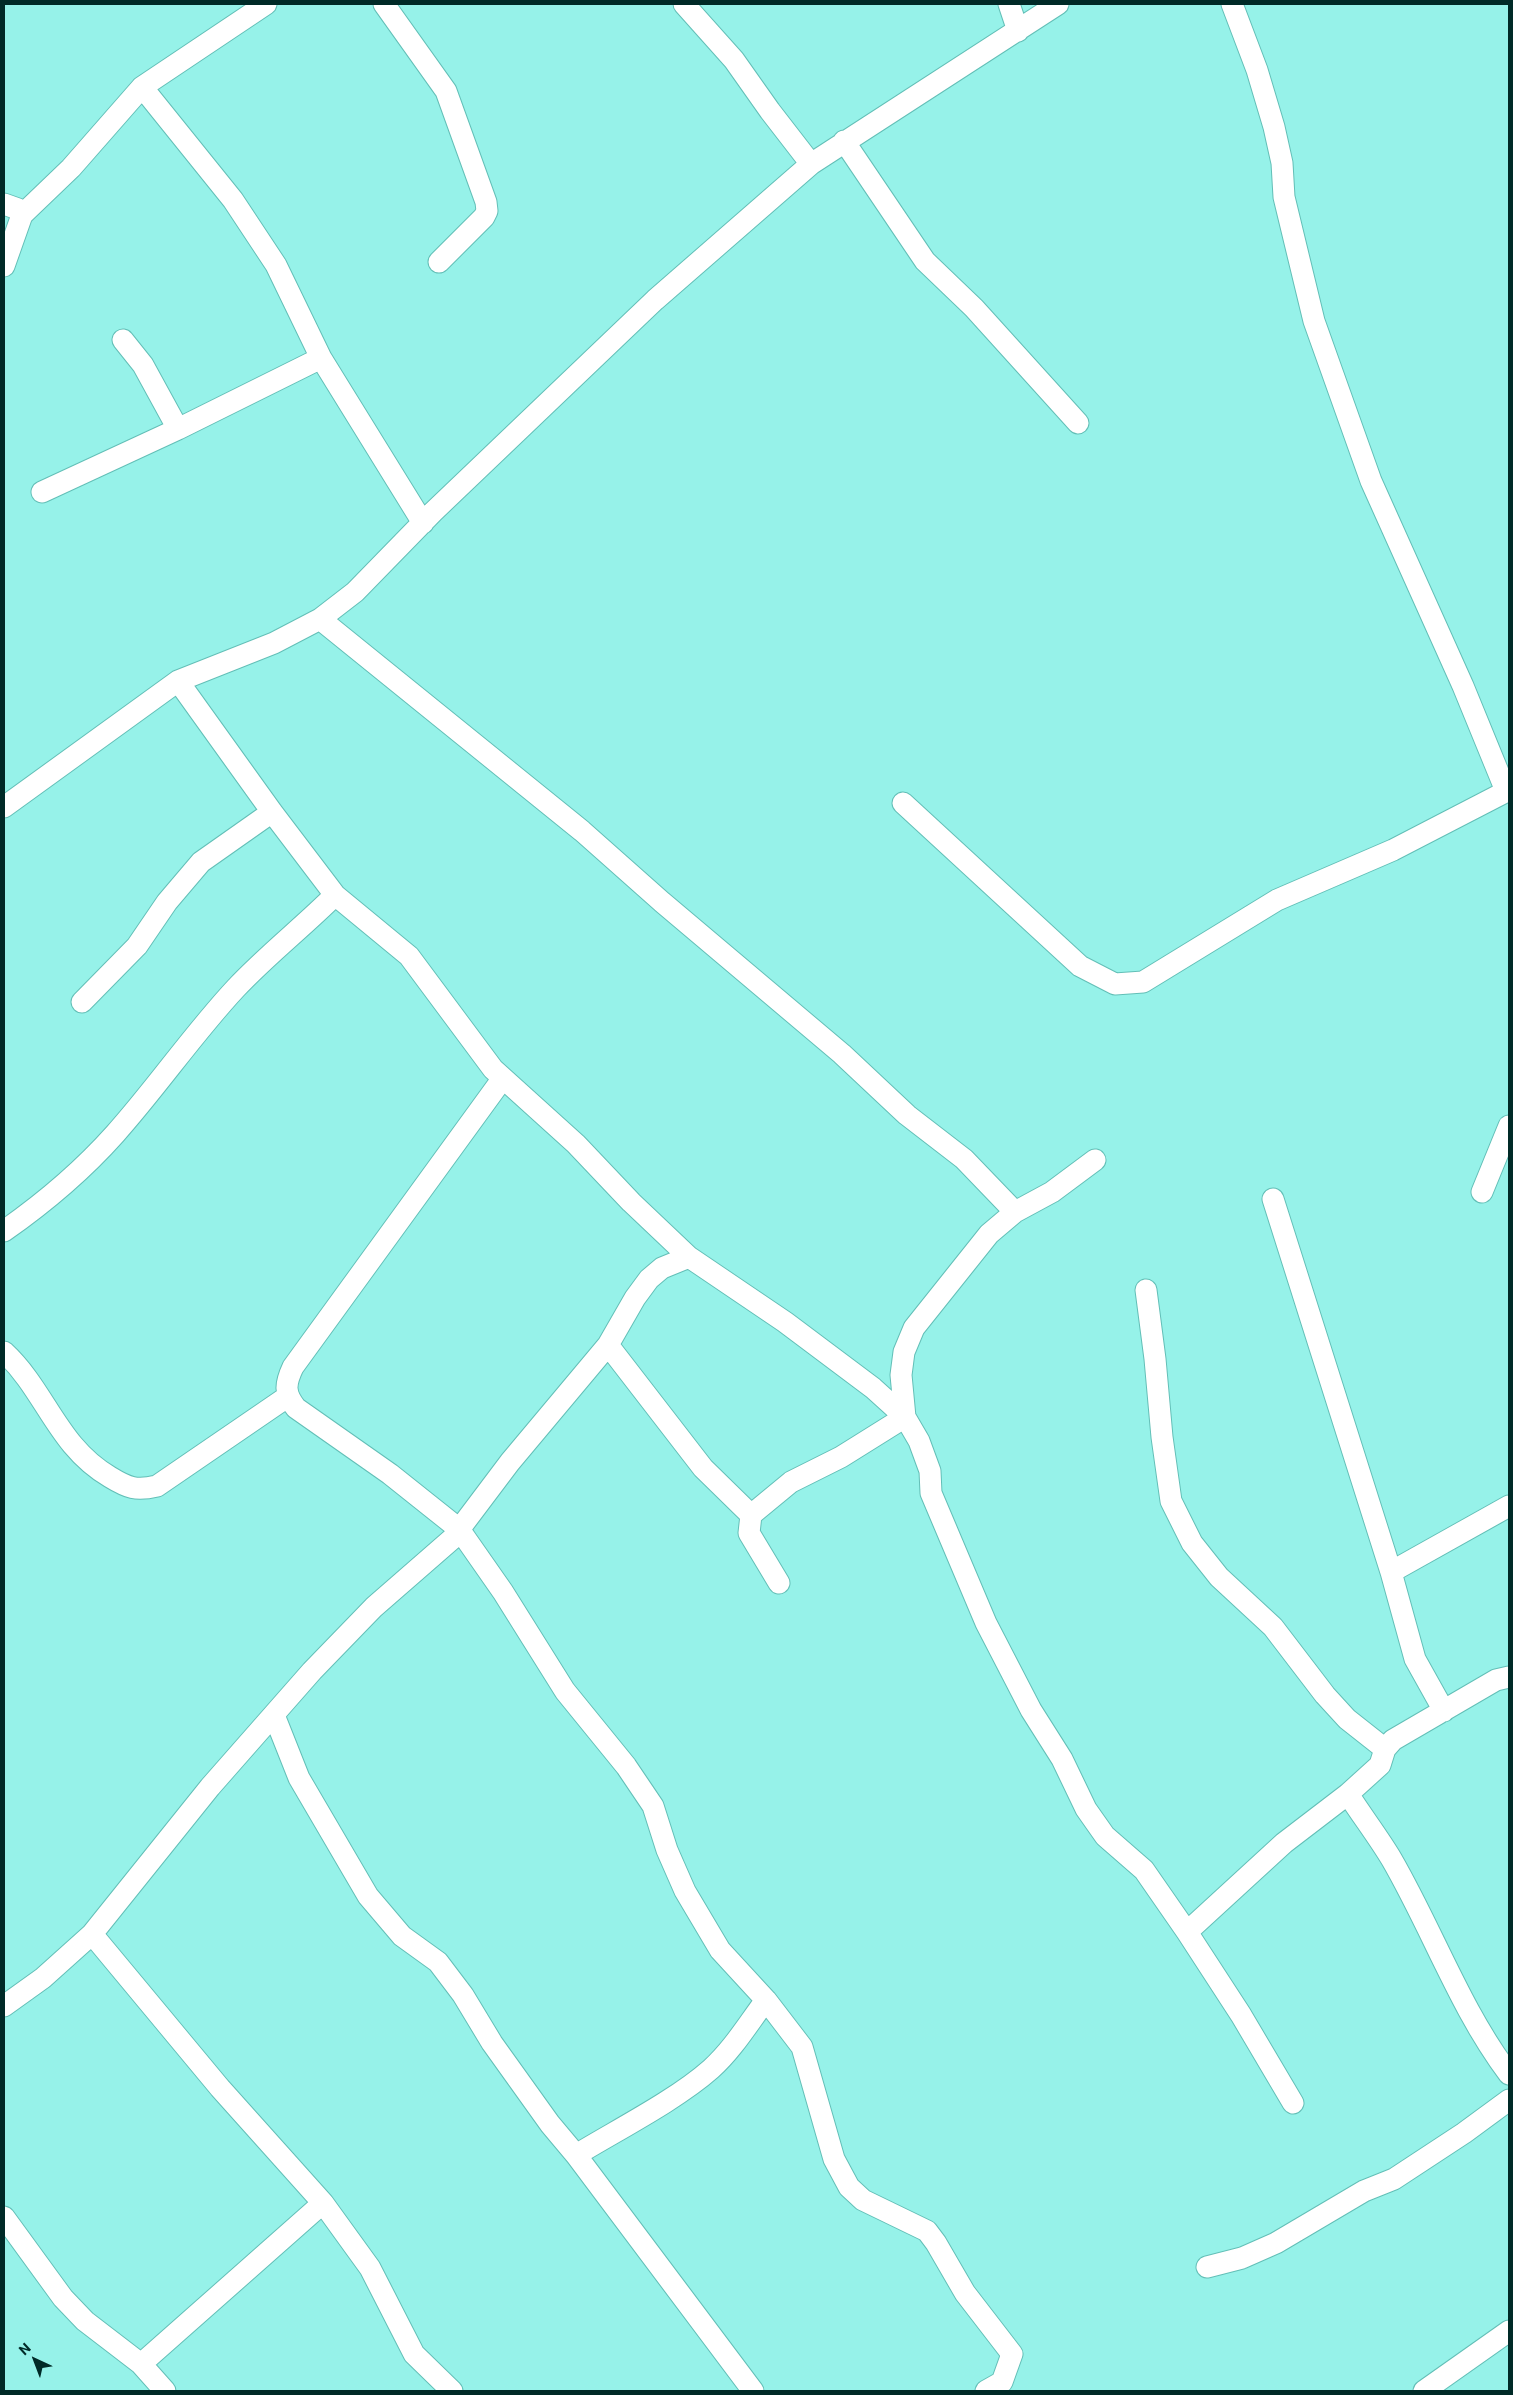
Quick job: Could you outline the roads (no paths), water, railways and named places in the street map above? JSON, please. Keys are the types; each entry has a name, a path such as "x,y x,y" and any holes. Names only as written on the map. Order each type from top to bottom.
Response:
{"street":[{"path":"4,266 22,215 71,168 142,87 266,4"},
{"path":"384,4 446,91 486,202 487,211 484,217 439,262"},
{"path":"684,4 734,60 811,164"},
{"path":"1009,4 1018,31"},
{"path":"4,806 178,681 274,643 320,619 355,592 423,523 655,300 811,164 1058,4"},
{"path":"903,803 1080,966 1115,984 1143,982 1277,900 1393,850 1507,791 1463,686 1371,481 1318,330 1298,258 1284,197 1282,163 1274,127 1257,70 1232,4"},
{"path":"142,87 234,200 276,265 321,358 423,523"},
{"path":"844,141 925,261 974,308 1078,423"},
{"path":"4,204 18,209 22,215"},
{"path":"123,340 143,365 178,429"},
{"path":"42,492 178,429 321,358"},
{"path":"320,619 582,831 662,902 842,1054 907,1115 964,1159 1015,1212"},
{"path":"178,681 272,812 335,895 409,956 492,1069 576,1144 630,1202 689,1257 785,1322 873,1388 906,1417 920,1441 930,1470 931,1493 986,1623 1031,1710 1062,1760 1086,1809 1105,1836 1144,1870 1187,1932 1293,2103"},
{"path":"82,1002 137,946 167,902 201,862 272,812"},
{"path":"4,1231 33,1211 77,1173 115,1134 235,989 270,952 304,926 335,895"},
{"path":"503,1078 293,1367 286,1383 287,1397 296,1408 390,1474 459,1529 503,1592 565,1691 626,1766 653,1806 667,1850 685,1891 720,1950 766,2000 802,2047 834,2159 849,2187 863,2200 927,2230 965,2293 1012,2354 1002,2382 986,2391"},
{"path":"1482,1192 1509,1126"},
{"path":"906,1417 902,1375 904,1352 914,1328 989,1234 1015,1212 1052,1192 1095,1160"},
{"path":"1273,1199 1391,1572 1415,1659 1444,1711"},
{"path":"4,2006 44,1978 92,1934 210,1786 343,1638 405,1578 452,1538 510,1462 608,1345 635,1298 649,1279 662,1268 689,1257"},
{"path":"1146,1290 1171,1501 1192,1543 1219,1577 1274,1626 1324,1695 1347,1718 1385,1749"},
{"path":"608,1345 703,1468 751,1515"},
{"path":"4,1352 16,1363 61,1432 92,1466 125,1486 140,1490 157,1486 287,1397"},
{"path":"779,1583 749,1533 751,1515 791,1482 841,1457 906,1417"},
{"path":"1391,1572 1509,1506"},
{"path":"1187,1932 1284,1843 1348,1794 1380,1764 1385,1749 1393,1740 1496,1680 1509,1677"},
{"path":"274,1715 299,1778 368,1896 402,1936 438,1962 463,1994 492,2043 550,2124 576,2155 753,2391"},
{"path":"1348,1794 1392,1860 1469,2012 1488,2046 1509,2074"},
{"path":"92,1934 220,2088 323,2204 370,2268 414,2354 452,2391"},
{"path":"576,2155 710,2070 732,2048 766,2000"},
{"path":"1207,2267 1242,2258 1276,2243 1364,2191 1394,2179 1464,2133 1509,2100"},
{"path":"141,2364 323,2204"},
{"path":"4,2217 62,2298 85,2321 141,2364 165,2391"},
{"path":"1424,2391 1509,2331"}]}
